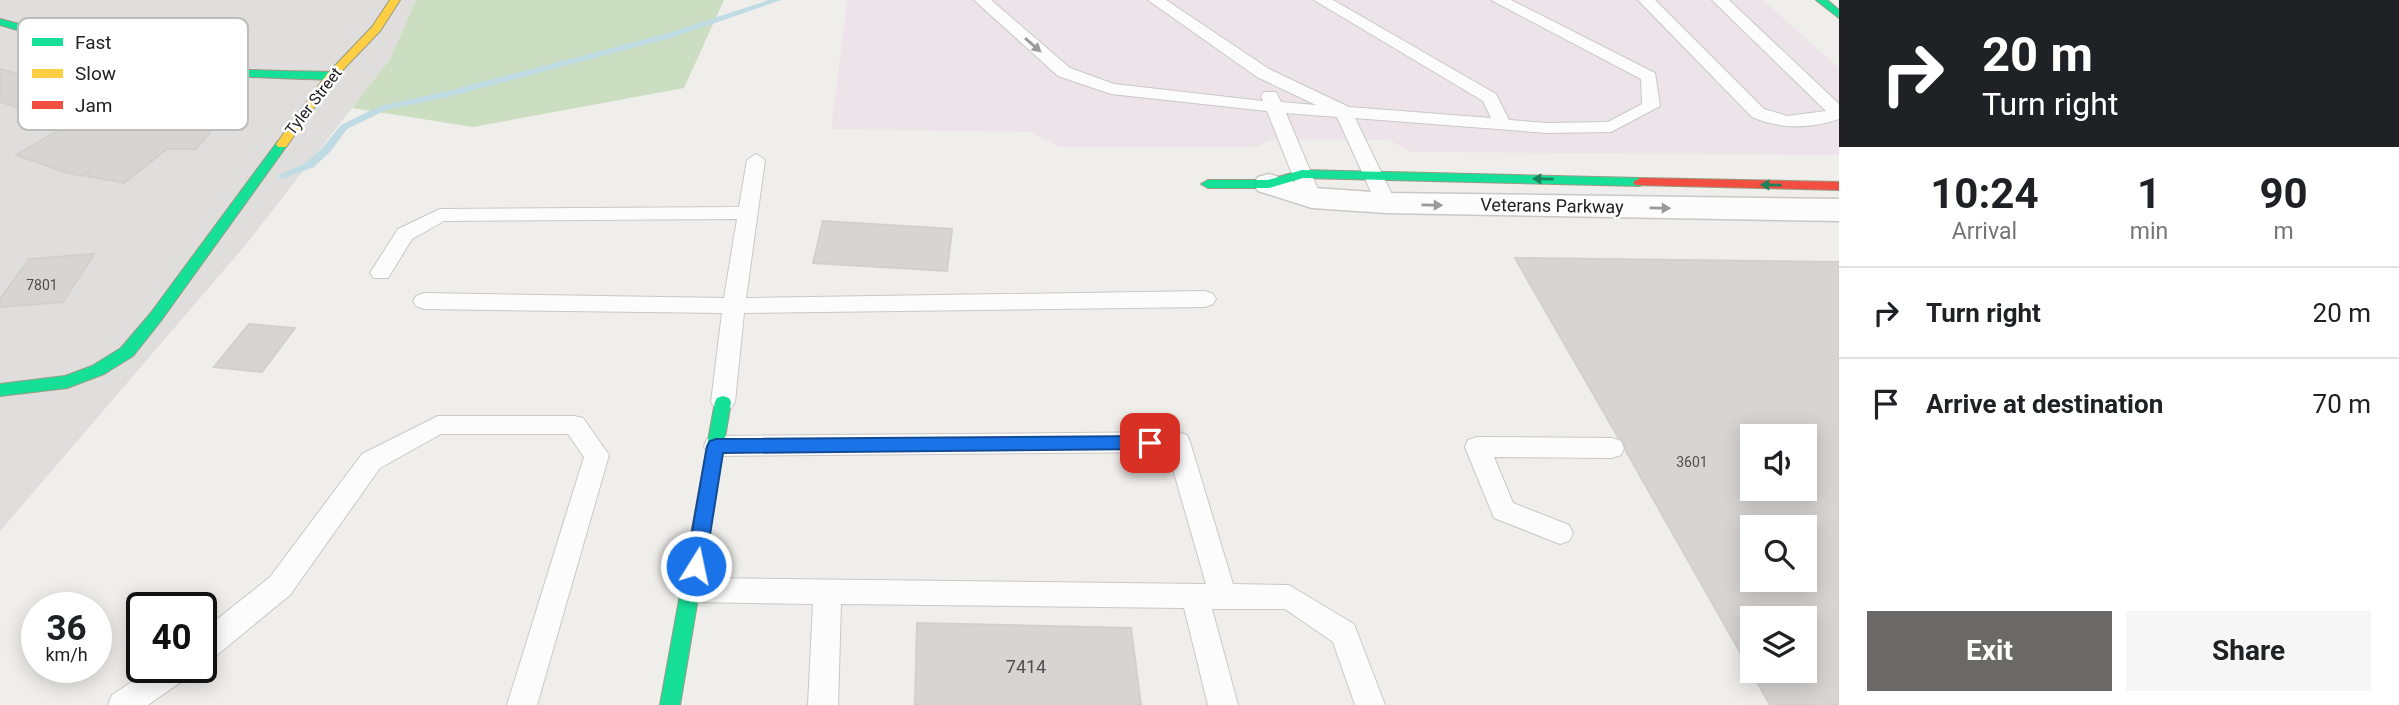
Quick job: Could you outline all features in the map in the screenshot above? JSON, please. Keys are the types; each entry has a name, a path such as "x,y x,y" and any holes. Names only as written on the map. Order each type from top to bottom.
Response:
{"street":[{"name":"Tyler Street","path":"0,390 61,384 99,370 128,351 155,318 331,76 376,29 395,0"},
{"path":"1821,0 1839,15"},
{"path":"0,22 18,27"},
{"path":"248,72 331,76"},
{"name":"Veterans Parkway","path":"1208,184 1269,184 1839,210"},
{"name":"Veterans Parkway","path":"1379,189 1839,186"},
{"path":"670,705 723,402"}],"lane":[{"path":"982,0 1064,72 1111,89 1202,101 1547,128 1611,127 1651,106 1650,77 1499,0"},
{"path":"1156,0 1263,73 1343,111 1379,189"},
{"path":"1322,0 1490,98 1503,125"},
{"path":"1646,0 1758,113 1770,120 1824,119 1838,113 1720,0"},
{"path":"1263,73 1307,186"},
{"path":"723,402 756,160"},
{"path":"381,273 405,234 440,215 748,213"},
{"path":"424,301 734,306 1205,299"},
{"path":"217,637 280,586 371,461 438,425 574,425 597,455 522,705"},
{"path":"716,446 1178,442 1209,596 1223,705"},
{"path":"1559,533 1503,510 1477,447 1612,448"},
{"path":"692,590 1289,597 1345,633 1370,705"},
{"path":"823,705 828,592"},
{"path":"123,705 155,683"}],"shaded area":[{"path":"0,0 416,0 390,59 248,242 0,531"},
{"path":"847,0 1763,0 1839,68 1839,155 1411,152 1389,140 1274,139 1256,147 1061,147 1030,132 831,129"}],"green space":[{"path":"416,0 724,0 684,88 473,127 352,108 390,59"}],"building":[{"path":"0,69 18,74 18,107 0,102"},
{"path":"59,130 212,130 196,149 167,149 124,183 88,176 92,170 83,176 16,155"},
{"path":"823,221 952,229 947,271 813,263"},
{"path":"94,254 63,302 0,307 0,299 29,259"},
{"path":"1515,258 1839,262 1839,705 1770,705 1758,683 1817,683 1817,606 1740,606 1740,652 1626,451 1623,440 1618,437"},
{"path":"249,324 295,328 262,372 214,367"},
{"path":"917,623 1131,628 1141,705 915,705"}],"waterway":[{"path":"282,176 310,165 344,127 383,108 445,95 671,35 777,0"}],"traffic: fast":[{"path":"1821,0 1839,15"},
{"path":"0,22 18,27"},
{"path":"248,73 331,76"},
{"path":"0,390 67,382 98,370 127,352 155,318 282,144"},
{"path":"1208,184 1269,184 1302,174 1640,182"},
{"path":"670,705 723,402"}],"traffic: slow":[{"path":"282,144 331,76 376,29 395,0"}],"traffic: jam":[{"path":"1640,182 1839,186"}],"route":[{"path":"696,566 716,446 1150,443"}]}
